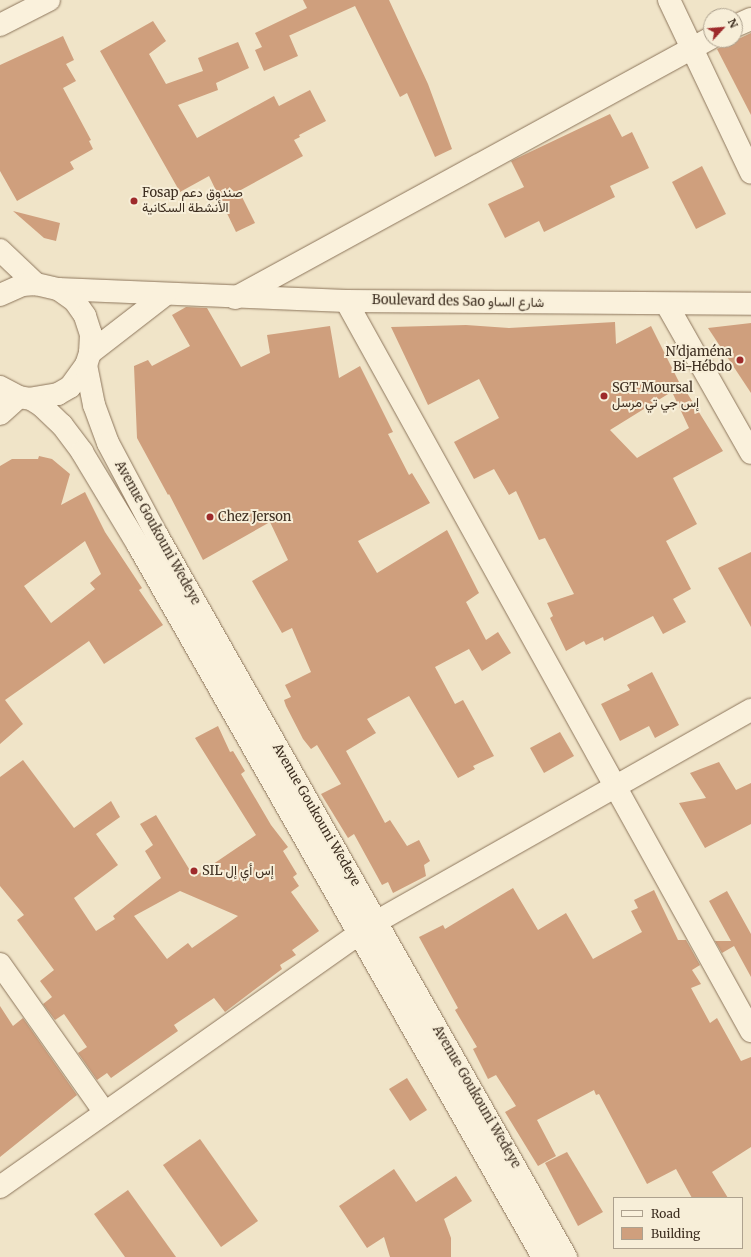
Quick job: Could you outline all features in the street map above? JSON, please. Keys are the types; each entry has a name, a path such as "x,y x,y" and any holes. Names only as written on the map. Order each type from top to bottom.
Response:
{"street":[{"path":"0,25 50,0"},
{"path":"669,0 702,43 751,172"},
{"path":"235,298 702,43"},
{"path":"0,250 36,284"},
{"path":"0,295 16,287 36,284 58,289"},
{"name":"Boulevard des Sao شارع الساو","path":"58,289 235,298 346,301 667,305 751,304"},
{"name":"Avenue Goukouni Wedeye","path":"58,289 74,300 85,316 91,334 88,359 94,404 108,443 543,1257"},
{"path":"0,414 25,398 58,394 70,387 88,359 165,295"},
{"path":"346,301 613,786 751,1031"},
{"path":"667,305 751,453"},
{"name":"Avenue Goukouni Wedeye","path":"0,387 42,406 62,425 82,452 566,1257"},
{"path":"0,1187 368,928 613,786 751,710"},
{"path":"0,964 105,1113"}],"building":[{"path":"303,0 389,0 428,84 452,149 435,157 407,93 400,97 355,6 289,36 298,56 264,71 255,50 262,47 255,33 307,8"},
{"path":"153,21 166,41 149,54 166,84 203,71 198,58 238,42 249,68 216,83 218,90 178,105 197,138 274,96 279,106 310,90 326,121 299,135 300,137 294,140 303,156 239,191 255,223 236,232 209,176 180,192 100,51"},
{"path":"751,33 751,115 717,49 743,48 743,37"},
{"path":"63,36 74,60 66,64 76,81 63,88 91,140 89,141 93,149 70,162 74,169 17,201 0,171 0,65"},
{"path":"610,114 622,137 632,132 649,168 610,186 615,197 544,232 539,221 505,238 488,204 524,187 511,161"},
{"path":"702,166 726,214 696,229 672,182"},
{"path":"13,211 60,223 56,241 44,238"},
{"path":"186,307 207,308 241,367 270,353 267,335 330,326 339,378 360,366 393,432 388,434 409,475 412,473 430,503 358,541 377,573 447,530 479,593 466,602 486,640 498,632 511,653 482,671 469,649 435,667 455,704 463,700 494,756 473,766 475,769 458,778 409,696 367,719 376,733 346,751 385,823 390,820 407,846 419,840 430,861 424,865 426,876 393,893 388,882 382,885 354,834 348,838 321,794 341,784 317,745 311,749 303,739 284,700 291,697 285,685 311,672 292,628 282,633 252,581 288,560 270,522 203,560 169,494 168,495 137,438 134,366 148,360 152,366 190,346 172,315"},
{"path":"615,322 616,344 651,326 681,386 610,430 637,458 689,428 673,394 684,388 723,451 673,478 697,524 666,541 691,589 673,599 686,622 663,634 653,616 604,641 603,637 586,645 584,641 566,651 550,618 553,616 547,603 574,594 545,538 539,540 516,491 509,495 494,469 474,479 454,442 499,418 479,379 428,405 391,327 466,325 509,328"},
{"name":"N'djaména Bi-Hébdo","path":"751,323 751,393 708,328"},
{"path":"39,456 52,459 70,474 61,505 85,492 105,532 142,588 139,590 163,625 104,664 89,641 5,700 23,724 0,744 0,466 12,459 38,459","holes":["85,541 101,574 90,583 95,589 51,623 24,586"]},
{"path":"751,552 751,627 718,568"},
{"path":"652,672 679,725 655,738 649,726 620,741 601,704 630,690 627,685"},
{"path":"218,726 230,752 233,751 245,771 241,774 271,825 288,847 283,851 297,874 293,877 299,886 291,892 319,931 292,950 296,955 280,965 282,969 225,1012 214,998 174,1025 178,1031 111,1078 107,1073 97,1080 78,1053 87,1047 64,1014 55,1020 43,1004 52,997 40,981 54,970 17,920 24,915 0,886 0,777 23,760 74,828 111,801 120,817 96,834 118,865 74,898 96,931 115,919 113,916 161,878 145,851 153,845 140,824 156,815 194,877 256,835 195,738","holes":["180,891 238,916 192,948 188,943 167,959 134,916"]},
{"path":"560,732 574,756 544,773 530,748"},
{"path":"719,762 736,790 751,783 751,824 705,848 679,803 706,798 690,773"},
{"path":"513,888 538,930 566,913 593,959 642,932 631,911 638,908 634,900 654,890 678,940 686,940 700,965 692,970 701,984 691,988 710,1023 717,1018 741,1061 751,1057 751,1147 712,1172 727,1197 691,1197 676,1169 647,1184 599,1094 596,1095 594,1090 537,1120 556,1156 538,1166 505,1112 516,1106 496,1075 488,1079 473,1049 477,1047 455,1010 458,1008 419,937 443,925 445,929"},
{"path":"727,891 751,934 751,977 734,946 722,953 715,941 731,941 709,901"},
{"path":"0,1006 13,1026 23,1018 77,1095 0,1157"},
{"path":"407,1078 427,1110 410,1121 389,1089"},
{"path":"200,1139 258,1221 221,1247 163,1165"},
{"path":"567,1152 603,1212 578,1226 545,1163"},
{"path":"394,1169 416,1202 456,1176 472,1201 444,1219 451,1238 451,1257 390,1257 384,1237 367,1248 339,1206"},
{"path":"128,1190 176,1257 125,1257 94,1214"}],"place":[{"name":"Fosap صندوق دعم الأنشطة السكانية","path":"134,201"},
{"name":"N'djaména Bi-Hébdo","path":"740,360"},
{"name":"SGT Moursal إس جي تي مرسل","path":"604,396"},
{"name":"Chez Jerson","path":"210,517"},
{"name":"SIL إس أي إل","path":"194,871"}]}
